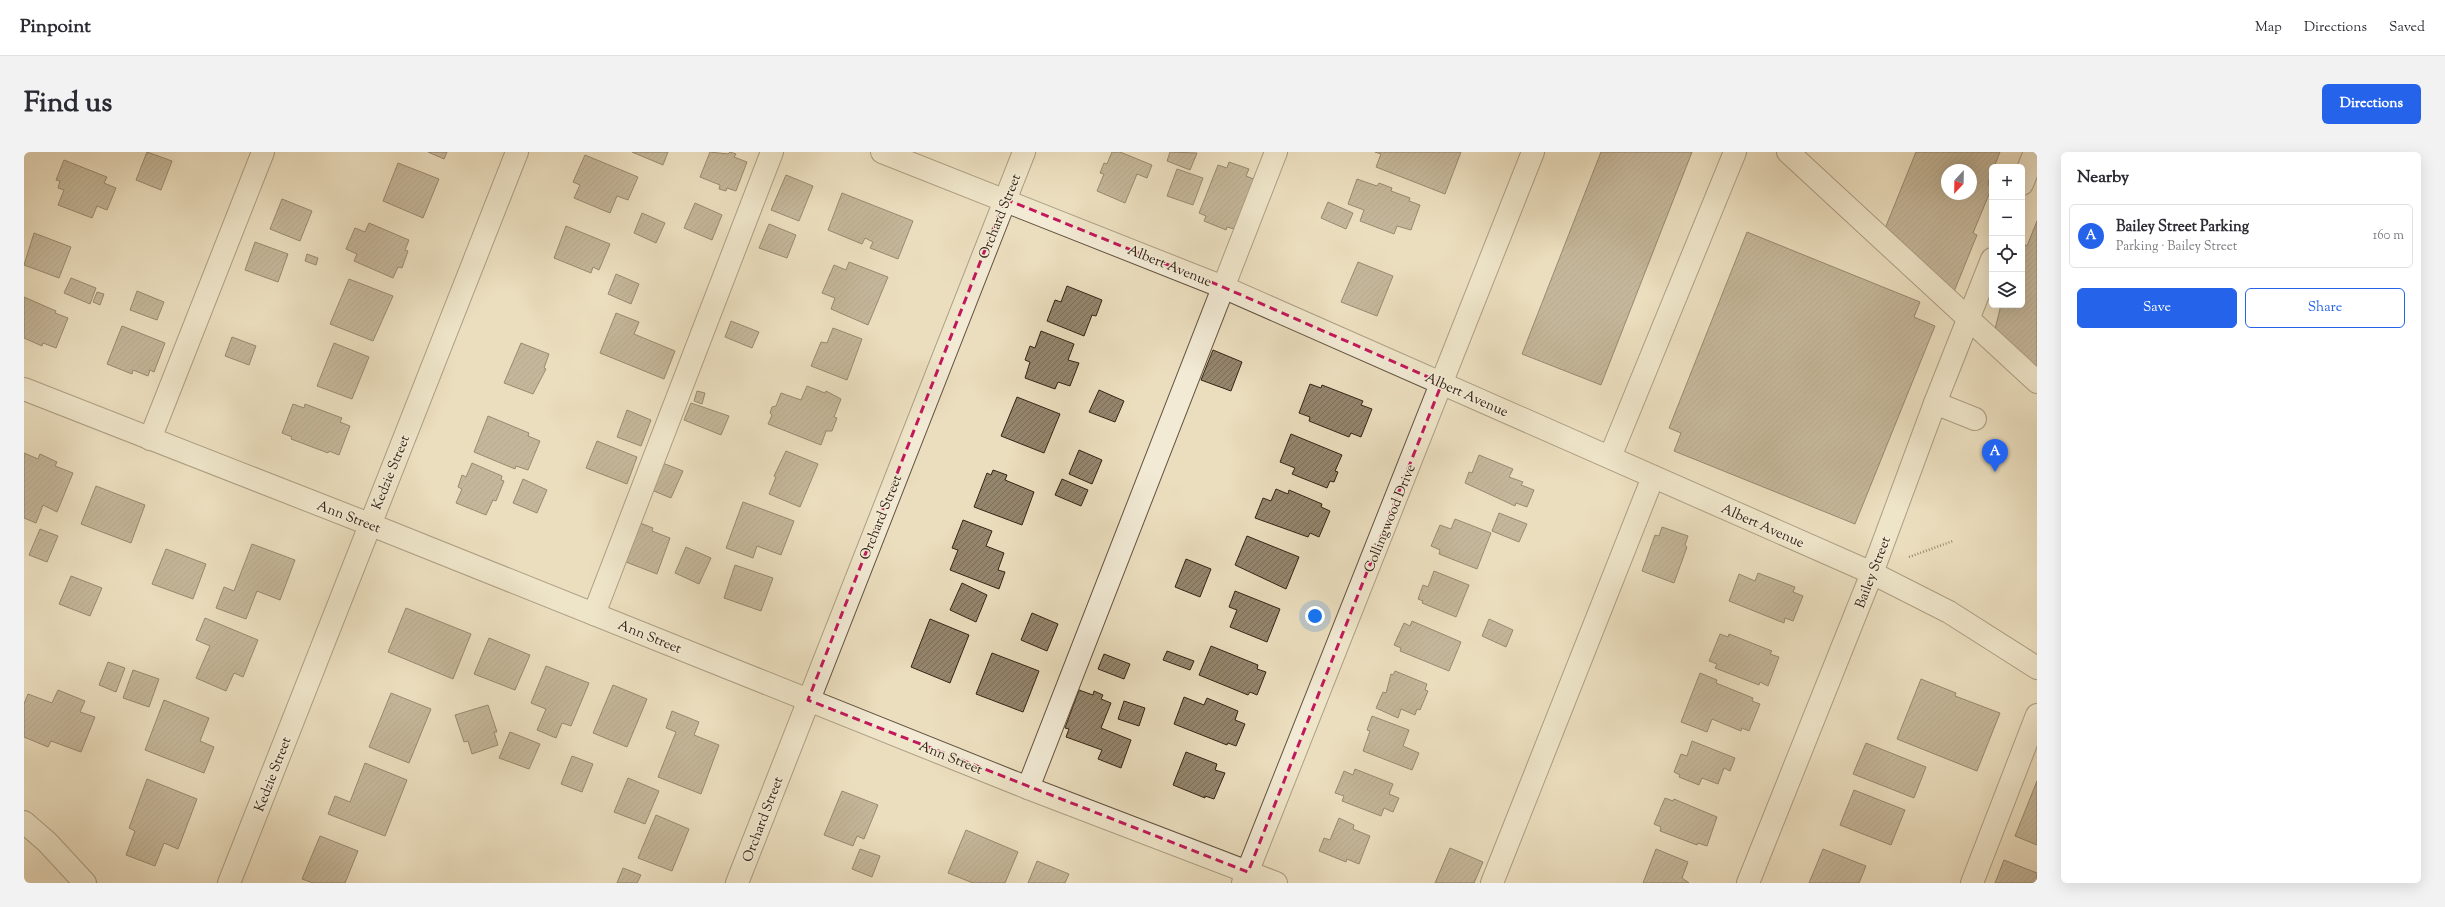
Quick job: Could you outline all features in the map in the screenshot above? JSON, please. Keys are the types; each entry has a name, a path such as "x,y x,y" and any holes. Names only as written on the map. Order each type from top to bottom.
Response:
{"street":[{"path":"150,439 263,152"},
{"name":"Kedzie Street","path":"229,883 369,524 517,152"},
{"path":"594,614 772,152"},
{"name":"Albert Avenue","path":"882,152 1005,199 1223,287 1872,573 1949,612 2037,668"},
{"name":"Orchard Street","path":"737,883 1024,152"},
{"path":"1028,788 1276,152"},
{"name":"Collingwood Drive","path":"1245,877 1533,152"},
{"path":"1610,457 1735,152"},
{"path":"1788,152 2037,382"},
{"path":"2025,177 2035,152"},
{"name":"Bailey Street","path":"1748,883 1872,573 1935,403 1989,267"},
{"name":"Ann Street","path":"24,389 369,524 1028,788 1245,877 1276,883"},
{"path":"1935,403 1975,419"},
{"path":"1492,883 1653,477"},
{"path":"1972,883 2037,715"},
{"path":"24,822 47,842 85,883"}],"path":[{"path":"1909,558 1953,541"}],"highlighted area":[{"path":"1005,199 1223,287 1442,383 1248,872 808,700"}],"building":[{"path":"147,152 172,161 161,190 136,180"},
{"path":"428,152 447,152 444,159"},
{"path":"632,152 668,152 663,165"},
{"path":"710,152 728,154 730,152 736,154 734,157 747,162 736,191 727,188 726,191 719,189 720,185 700,177"},
{"path":"1112,152 1120,152 1152,165 1147,178 1137,174 1125,203 1097,191 1104,174 1100,173 1104,163 1107,164"},
{"path":"1170,152 1197,153 1190,170 1167,161"},
{"path":"1375,152 1461,152 1445,194 1376,167 1381,154"},
{"path":"1601,152 1692,152 1601,385 1522,354"},
{"path":"1916,152 2000,152 1995,164 1989,164 1989,194 1973,233 1977,235 1953,294 1884,231"},
{"path":"585,155 638,177 628,200 617,196 610,213 574,198 580,185 573,182"},
{"path":"64,160 107,177 104,183 116,188 107,210 97,206 92,218 58,205 64,190 58,188 60,181 56,180"},
{"path":"1229,162 1249,169 1246,176 1256,180 1249,197 1247,196 1234,229 1227,227 1226,230 1204,221 1206,216 1199,213 1218,165 1227,168"},
{"path":"398,163 439,179 423,218 383,201"},
{"path":"1177,169 1203,178 1193,205 1167,196"},
{"path":"786,175 813,186 799,221 771,210"},
{"path":"1357,179 1377,186 1379,183 1392,188 1391,191 1410,198 1409,201 1420,205 1411,230 1397,226 1394,234 1360,221 1364,210 1348,204"},
{"path":"842,193 913,221 898,259 870,248 873,242 865,238 862,244 828,230"},
{"path":"282,199 312,211 300,241 270,229"},
{"path":"1328,202 1353,213 1346,229 1321,218"},
{"path":"695,203 722,215 712,240 684,228"},
{"path":"642,213 665,223 656,243 634,233"},
{"path":"2037,221 2037,368 1995,329 2000,308 2025,308 2025,245 2027,246"},
{"path":"369,223 409,240 405,250 408,251 402,268 398,267 393,278 354,261 357,254 346,249 355,228 365,232"},
{"path":"769,224 796,235 787,258 759,248"},
{"path":"566,226 610,244 599,270 593,267 591,273 554,258"},
{"path":"1747,232 1920,302 1914,317 1935,326 1855,524 1674,451 1681,433 1669,428"},
{"path":"34,233 71,247 59,278 24,265"},
{"path":"255,242 288,254 278,282 245,270"},
{"path":"307,254 318,258 316,265 305,261"},
{"path":"849,262 888,277 868,325 831,309 835,298 822,293 834,265 846,270"},
{"path":"1358,262 1393,276 1377,316 1341,302"},
{"path":"616,274 639,284 631,304 608,294"},
{"path":"71,278 96,288 90,304 64,293"},
{"path":"349,279 393,296 373,341 330,324"},
{"path":"1067,286 1102,300 1096,316 1092,315 1084,336 1047,321 1055,300 1061,302"},
{"path":"137,291 164,302 157,320 130,310"},
{"path":"97,292 104,294 100,305 93,302"},
{"path":"24,297 68,318 56,348 43,343 42,346 24,338"},
{"path":"616,313 639,322 634,334 675,351 664,379 600,353"},
{"path":"731,321 759,332 752,348 725,337"},
{"path":"122,326 165,343 154,372 150,370 148,376 133,370 132,374 107,364"},
{"path":"833,328 862,339 847,380 811,366 821,342 827,343"},
{"path":"1041,331 1074,344 1068,360 1079,363 1070,386 1058,382 1055,389 1025,378 1030,362 1025,360 1030,346 1035,348"},
{"path":"232,337 256,346 249,365 225,356"},
{"path":"334,343 369,357 352,399 317,386"},
{"path":"521,343 549,354 544,368 546,369 533,394 504,383"},
{"path":"1213,350 1242,362 1231,391 1201,380"},
{"path":"1310,384 1321,388 1322,385 1363,401 1361,405 1372,409 1361,437 1351,433 1349,437 1309,421 1310,417 1299,413"},
{"path":"807,386 825,393 826,391 841,399 834,417 837,418 832,431 826,431 821,445 768,424 772,415 770,413 772,407 776,406 781,393 801,400"},
{"path":"1099,390 1124,401 1115,422 1089,412"},
{"path":"697,391 705,393 702,404 694,401"},
{"path":"1017,397 1060,414 1044,453 1001,436"},
{"path":"691,403 729,416 721,435 684,420"},
{"path":"293,404 304,408 305,404 342,418 340,422 350,426 339,455 329,451 328,453 291,439 292,437 282,433"},
{"path":"627,410 651,420 641,446 617,437"},
{"path":"488,416 529,433 528,436 540,441 528,470 516,466 515,469 474,452"},
{"path":"1291,434 1342,455 1335,471 1338,472 1334,482 1330,481 1327,488 1292,474 1295,468 1280,462"},
{"path":"597,441 637,457 627,484 586,468"},
{"path":"1079,450 1102,460 1092,484 1069,474"},
{"path":"786,451 818,464 800,507 769,494 776,477 774,476"},
{"path":"24,453 38,459 40,454 57,462 55,466 73,473 57,512 43,505 36,523 24,518"},
{"path":"1479,455 1513,469 1509,477 1523,482 1521,485 1534,490 1527,507 1516,503 1515,506 1465,483 1469,472 1472,473"},
{"path":"660,462 683,471 671,498 649,489"},
{"path":"472,463 502,476 501,480 504,481 496,501 493,500 486,515 456,503 462,489 458,487 462,475 466,477"},
{"path":"993,470 1007,475 1005,480 1034,492 1022,525 974,507 987,473 991,475"},
{"path":"523,479 547,490 537,513 513,503"},
{"path":"1062,479 1088,490 1081,506 1055,495"},
{"path":"96,486 145,505 131,543 81,524"},
{"path":"1276,489 1288,494 1289,490 1322,504 1321,507 1330,511 1319,537 1310,533 1308,537 1255,518 1263,498 1271,501"},
{"path":"743,502 794,521 781,555 757,546 753,558 726,548"},
{"path":"1499,513 1527,524 1519,542 1492,531"},
{"path":"1455,519 1491,533 1477,569 1439,554 1440,550 1431,546 1440,525 1451,529"},
{"path":"963,520 992,531 986,546 1004,553 998,570 1005,572 999,589 950,570 958,550 952,548"},
{"path":"640,523 653,528 652,531 670,538 657,574 626,562"},
{"path":"1662,527 1688,536 1685,545 1687,547 1674,583 1642,571 1655,535 1659,536"},
{"path":"40,529 58,536 47,562 29,555"},
{"path":"1247,536 1299,557 1286,589 1235,565"},
{"path":"252,544 295,560 280,600 257,591 246,619 216,608 224,587 234,591"},
{"path":"686,547 711,558 699,584 675,573"},
{"path":"166,549 206,564 193,599 152,584"},
{"path":"1186,559 1211,569 1200,597 1175,587"},
{"path":"735,565 773,578 761,611 724,598"},
{"path":"1434,571 1469,585 1456,617 1422,603 1423,601 1418,599 1423,585 1428,587"},
{"path":"1758,573 1795,587 1793,592 1803,596 1793,621 1785,618 1784,623 1729,601 1739,574 1755,581"},
{"path":"71,576 102,588 90,616 59,604"},
{"path":"962,583 987,595 976,622 950,610"},
{"path":"1235,591 1280,609 1267,642 1230,627 1237,610 1229,607"},
{"path":"406,608 471,634 453,679 388,652"},
{"path":"1032,613 1058,624 1047,651 1021,640"},
{"path":"205,618 258,640 243,677 234,673 226,691 196,678 210,646 196,640"},
{"path":"930,619 969,635 950,683 911,667"},
{"path":"1489,619 1513,630 1506,647 1482,636"},
{"path":"1412,621 1461,642 1449,671 1400,651 1401,648 1394,645 1404,623 1410,626"},
{"path":"1720,634 1728,637 1729,634 1772,651 1770,654 1779,657 1768,686 1760,682 1759,685 1715,668 1717,664 1709,661"},
{"path":"489,638 530,655 515,690 474,674"},
{"path":"1211,646 1258,665 1257,669 1266,672 1257,695 1250,692 1248,695 1199,675"},
{"path":"1167,651 1194,661 1190,670 1163,660"},
{"path":"992,653 1039,671 1023,712 976,694"},
{"path":"1104,654 1130,664 1124,679 1098,669"},
{"path":"108,662 125,668 116,692 99,685"},
{"path":"546,666 589,683 571,726 562,723 556,738 537,730 546,709 531,703"},
{"path":"133,670 159,679 149,707 123,698"},
{"path":"1395,671 1427,684 1425,690 1428,691 1420,710 1417,709 1415,715 1401,709 1398,718 1376,708 1383,692 1386,693 1391,674 1393,675"},
{"path":"1700,673 1717,680 1716,683 1753,698 1752,701 1760,704 1749,731 1742,728 1741,731 1712,719 1707,732 1681,722"},
{"path":"1921,679 1956,693 1955,696 2000,713 1977,771 1897,739"},
{"path":"613,685 647,699 627,747 593,733"},
{"path":"58,690 85,701 80,712 95,717 81,752 51,741 48,747 24,737 24,704 28,694 52,703"},
{"path":"1079,690 1093,695 1094,691 1103,695 1101,699 1111,703 1101,728 1131,740 1121,768 1098,759 1102,750 1066,737 1069,729 1065,728"},
{"path":"391,693 431,709 409,763 369,747"},
{"path":"1184,697 1204,705 1207,698 1238,711 1235,720 1245,724 1236,746 1228,743 1227,745 1174,724"},
{"path":"164,700 209,718 200,741 214,747 204,773 145,750"},
{"path":"1124,701 1145,708 1139,726 1118,719"},
{"path":"488,705 497,732 494,732 498,745 472,754 468,741 464,742 455,715"},
{"path":"672,711 699,722 694,735 719,745 701,794 658,777 676,732 666,728"},
{"path":"1372,716 1409,730 1403,746 1419,753 1412,770 1363,751 1370,731 1367,730"},
{"path":"510,732 540,744 529,769 499,758"},
{"path":"1692,741 1735,758 1730,771 1724,768 1718,784 1702,778 1699,785 1679,777 1680,775 1674,772 1681,754 1687,756"},
{"path":"1866,743 1926,767 1914,798 1853,774"},
{"path":"1186,752 1217,764 1215,770 1225,773 1214,799 1205,796 1205,798 1173,785"},
{"path":"572,756 593,764 582,792 561,784"},
{"path":"365,763 407,780 385,836 328,814 335,796 350,802"},
{"path":"1355,769 1393,784 1389,794 1399,798 1393,812 1384,808 1381,816 1342,801 1344,796 1335,793 1344,771 1353,775"},
{"path":"628,778 659,791 645,824 614,812"},
{"path":"147,779 197,799 178,849 164,843 155,866 126,855 135,831 129,828"},
{"path":"2037,781 2037,845 2015,836"},
{"path":"1854,790 1905,810 1891,845 1840,825"},
{"path":"842,791 878,805 864,839 857,836 853,846 824,835"},
{"path":"1665,798 1673,801 1674,799 1717,817 1707,846 1698,843 1697,845 1660,831 1661,827 1654,824"},
{"path":"656,815 689,829 672,871 638,858"},
{"path":"1339,818 1354,825 1353,829 1370,836 1359,864 1347,859 1346,862 1319,851 1324,838 1330,840"},
{"path":"966,830 1018,852 1005,883 973,883 948,873"},
{"path":"320,836 358,851 345,883 313,883 302,879"},
{"path":"1450,848 1483,862 1474,883 1435,883"},
{"path":"860,849 880,856 872,877 852,869"},
{"path":"1656,849 1688,862 1682,878 1689,883 1643,883"},
{"path":"1823,849 1866,866 1859,883 1809,883"},
{"path":"2004,860 2037,873 2037,883 1995,883"},
{"path":"1037,861 1069,874 1065,883 1028,883"},
{"path":"623,868 641,875 637,883 617,883"}],"place":[{"name":"Bailey Street Parking","path":"1995,472"}]}
